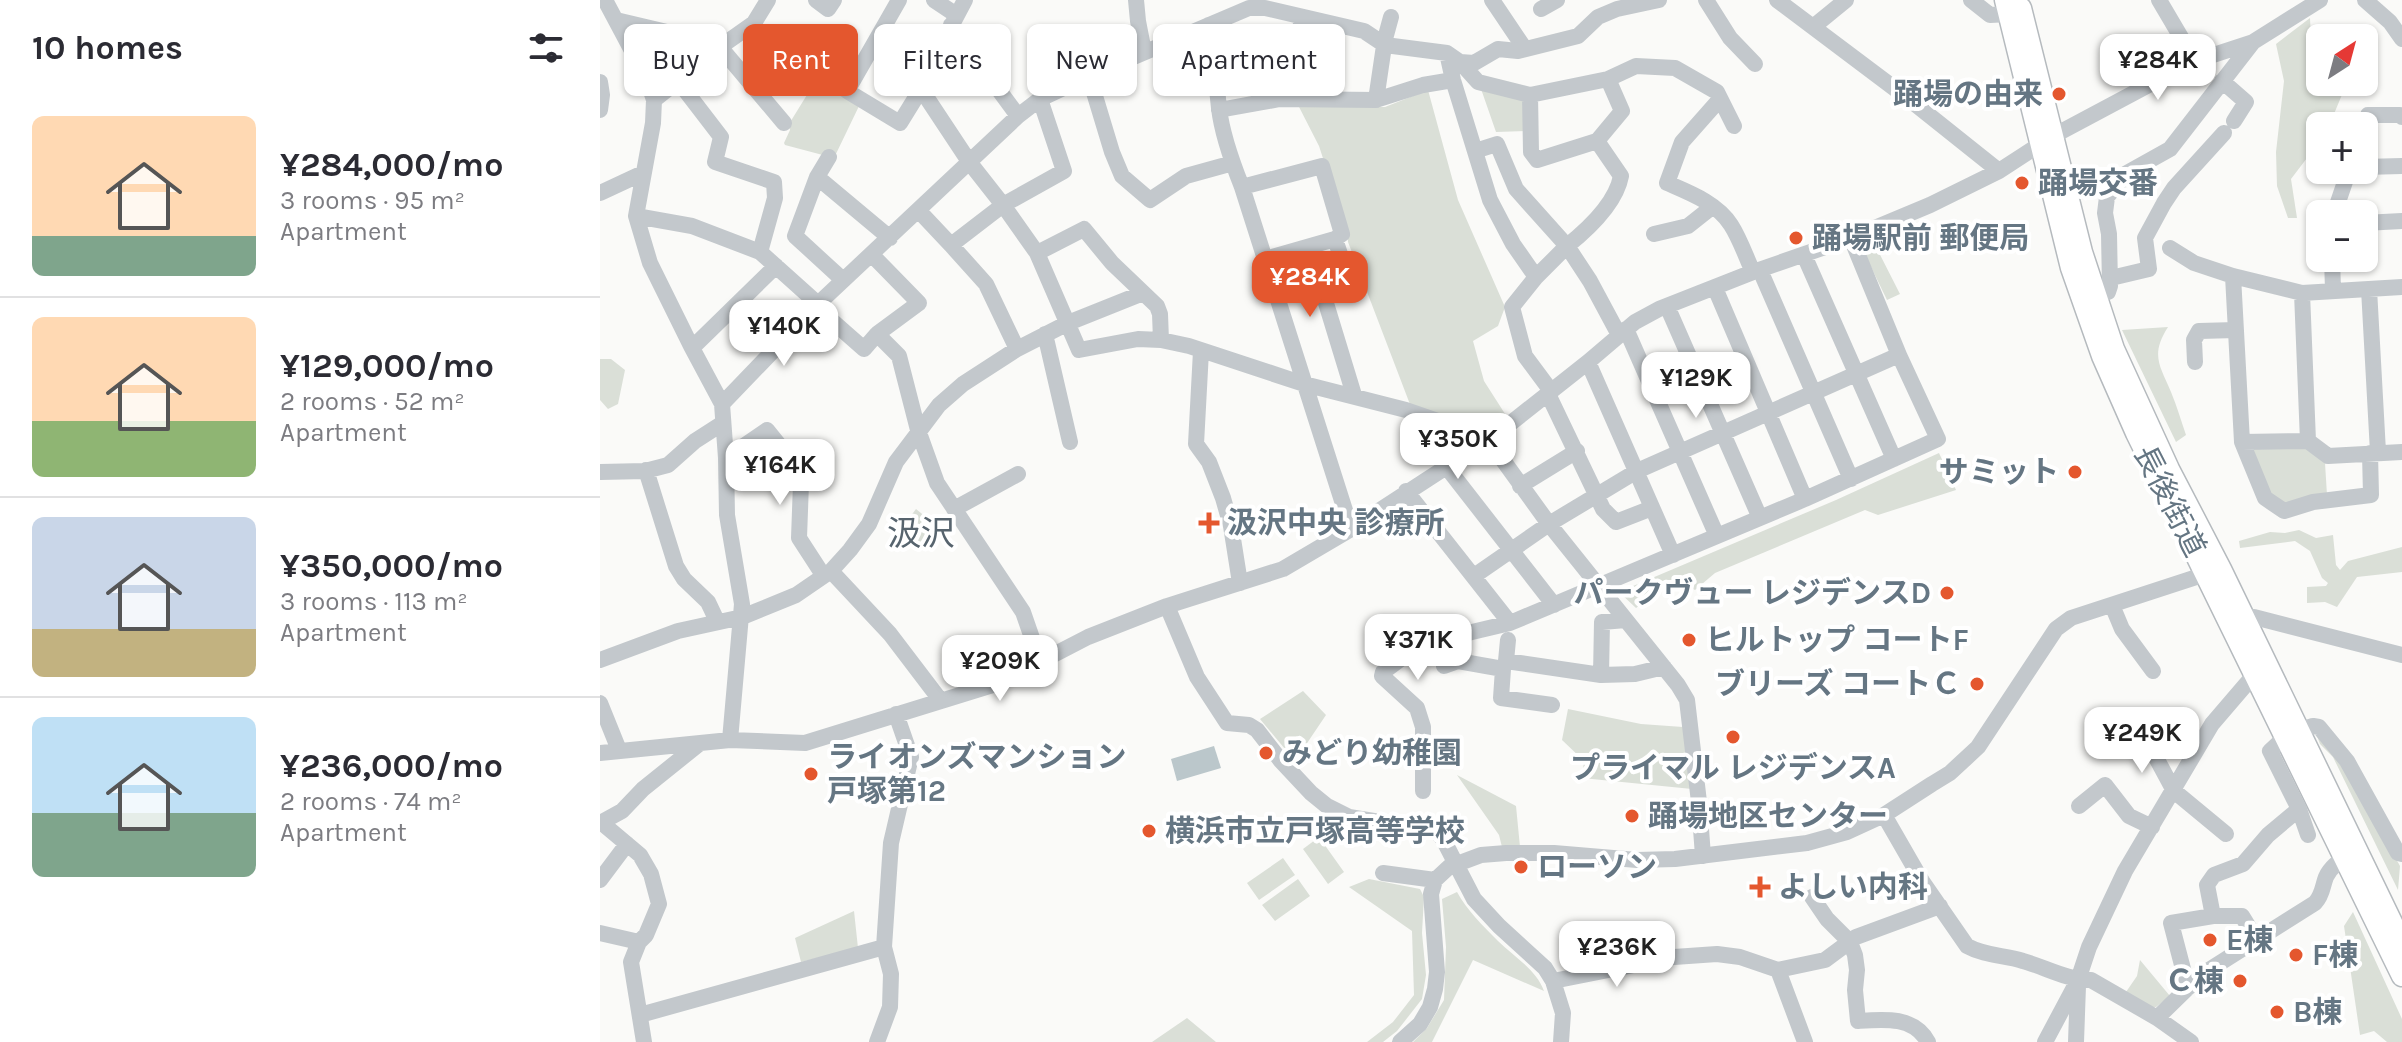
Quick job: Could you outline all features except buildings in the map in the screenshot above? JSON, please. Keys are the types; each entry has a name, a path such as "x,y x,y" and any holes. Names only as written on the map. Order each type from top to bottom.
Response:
{"main road":[{"name":"長後街道","path":"2011,5 2046,141 2071,268 2102,356 2136,433 2245,621 2261,671"},
{"name":"長後街道","path":"2046,141 2096,296 2139,407 2214,572 2350,855 2402,976"},
{"name":"長後街道","path":"2350,855 2402,943"}],"street":[{"path":"605,0 647,79 654,100 653,123 636,216 650,263 722,404 727,515 742,604 730,740"},
{"path":"727,40 754,23 768,0"},
{"path":"816,0 828,9 834,0"},
{"path":"885,24 899,0"},
{"path":"934,0 957,13 986,69 1018,116"},
{"path":"1136,0 1144,52"},
{"path":"1492,0 1525,49"},
{"path":"1541,9 1557,0"},
{"path":"1211,24 1253,4 1364,31 1385,45 1474,63 1498,49 1518,51 1578,36 1598,17 1617,9 1659,0"},
{"path":"1706,0 1730,38 1755,64"},
{"path":"1777,0 1999,171"},
{"path":"1813,27 1846,0"},
{"path":"1971,0 1990,15 2011,5"},
{"path":"2159,0 2195,61"},
{"path":"600,753 730,740 805,743 999,683 1088,637 1167,606 1283,569 1351,529 1497,434 1635,322 1667,306 1851,238 1930,205 1999,171 2046,141 2195,61 2253,42 2320,0"},
{"path":"2365,0 2396,23 2402,39"},
{"path":"1280,99 1303,17"},
{"path":"1376,100 1391,17"},
{"path":"616,20 633,24"},
{"path":"2096,296 2108,292 2111,278 2105,213 2107,197 2127,173 2170,149 2253,42"},
{"path":"874,44 847,91 900,123 917,96"},
{"path":"1137,55 1153,48"},
{"path":"1454,58 1453,80 1490,200 1513,244 1536,277"},
{"path":"1454,58 1478,82 1530,95 1608,79 1636,66 1675,68 1717,92 1734,126"},
{"path":"727,62 784,123"},
{"path":"1530,95 1531,152 1537,160 1597,141 1622,111 1608,79"},
{"path":"1219,110 1280,99 1376,100 1423,85 1453,80"},
{"path":"2111,278 2149,269 2145,238 2164,203 2229,127 2246,102 2222,81"},
{"path":"600,82 600,110"},
{"path":"654,100 659,96"},
{"path":"690,96 721,137 715,162 774,182 775,198 760,252"},
{"path":"926,96 970,163 1037,253 1079,350 1138,339 1189,346 1304,384 1406,410 1487,438 1549,524 1687,700 1703,856"},
{"path":"722,404 843,280 1018,116 1046,96"},
{"path":"1095,96 1122,176 1150,200 1186,176 1233,163"},
{"path":"1218,96 1233,163 1351,529"},
{"path":"951,245 1003,205 1064,171 1040,99"},
{"path":"1720,99 1682,142 1667,183 1701,198 1724,216 1733,228 1814,394 1851,479"},
{"path":"2378,115 2402,117"},
{"path":"1597,141 1621,176 1619,186 1590,228 1536,277 1512,307 1525,356 1550,393 1603,509 1616,522 1652,508"},
{"path":"1475,151 1497,144 1516,189 1567,246 1623,332 1717,536"},
{"path":"829,157 817,177 795,236 843,280"},
{"path":"1242,187 1322,166 1342,234 1335,239 1265,259"},
{"path":"2378,167 2402,166"},
{"path":"600,193 643,173"},
{"path":"817,177 890,238"},
{"path":"1654,234 1688,226 1712,207"},
{"path":"919,211 986,284 1017,349"},
{"path":"636,216 692,226 760,252 864,349 877,334 919,303 872,255"},
{"path":"2378,222 2402,221"},
{"path":"1037,253 1084,229 1112,263 1157,306 1161,340"},
{"path":"1423,791 1423,727 1417,708 1382,676 1410,652 1472,632 1509,632 1554,605 1938,439 1899,355 1851,238"},
{"path":"1335,239 1344,266 1318,277 1354,395"},
{"path":"2170,248 2194,263 2302,293 2402,287"},
{"path":"1804,255 1894,459"},
{"path":"692,348 776,266"},
{"path":"2332,272 2333,290"},
{"path":"2233,276 2242,442 2265,498 2284,511 2313,502 2371,495 2374,453 2369,289"},
{"path":"1715,288 1805,499"},
{"path":"600,660 678,631 742,617 796,595 827,573 850,550 869,524 896,462 939,405 963,384 1045,334 1143,293"},
{"path":"2302,293 2308,441"},
{"path":"1667,306 1760,518"},
{"path":"2195,362 2194,340 2199,331 2236,330"},
{"path":"877,334 899,356 918,430 937,483 1023,612 1040,661"},
{"path":"1045,334 1070,442"},
{"path":"1201,351 1196,444 1209,462 1223,498 1240,583"},
{"path":"1474,576 1549,524 1637,471 1899,355"},
{"path":"1588,362 1673,555"},
{"path":"600,472 646,470 668,465 695,441 723,423"},
{"path":"726,458 767,430 788,456 801,483 799,538 827,573 890,634 941,701"},
{"path":"2242,442 2308,441 2328,456 2402,452"},
{"path":"1520,486 1577,451"},
{"path":"1445,465 1554,605"},
{"path":"646,470 676,566 684,579 708,602 717,621"},
{"path":"954,509 1018,474"},
{"path":"1406,491 1474,576 1509,632 1501,698 1552,705"},
{"path":"1400,1042 1420,1024 1430,1007 1437,972 1431,894 1435,880 1456,863 1481,855 1506,853 1656,860 1807,843 1847,832 1884,815 1950,773 1978,747 2056,629 2071,618 2214,572"},
{"path":"2112,605 2122,629 2153,671"},
{"path":"1167,606 1197,677 1227,723 1249,725 1257,730 1289,770 1327,806 1349,817 1436,831 1474,899 1545,968 1553,981 1563,1013 1561,1042"},
{"path":"2245,621 2254,617 2402,655"},
{"path":"1601,675 1602,622 1626,620"},
{"path":"1444,666 1458,661 1601,675 1635,674 1664,667"},
{"path":"2045,1042 2078,980 2089,947 2119,884 2152,827 2212,724 2261,671"},
{"path":"600,703 619,750"},
{"path":"877,1042 890,1007 891,974 884,947 891,843 911,757 896,714"},
{"path":"2308,835 2299,809 2270,751 2292,733 2313,726 2319,727 2347,761 2398,853 2402,854"},
{"path":"2146,739 2174,791 2226,834"},
{"path":"644,1042 631,962 659,904 646,863 601,823 622,811 643,789 701,743"},
{"path":"2079,806 2105,785 2129,816 2152,827"},
{"path":"2213,916 2207,885 2214,875 2243,864 2268,835 2299,809"},
{"path":"1884,815 1967,946 1978,953 2021,960 2078,980 2091,980 2157,1018 2191,1042"},
{"path":"600,880 627,844"},
{"path":"2157,1018 2201,975 2315,903 2323,892 2329,871 2350,855"},
{"path":"1383,873 1435,880"},
{"path":"1812,897 1827,919 1850,942 1855,955 1858,1021 1892,1020 1916,1026 1928,1042"},
{"path":"1553,981 1674,957 1717,954 1740,957 1778,970 1825,960 1856,937 1940,906"},
{"path":"2188,988 2171,923 2213,916 2242,916 2256,939"},
{"path":"600,933 639,942"},
{"path":"640,1015 884,947"},
{"path":"1778,970 1805,1042"},
{"path":"2076,1042 2078,980"}],"shaded area":[{"path":"2310,18 2310,24 2306,24 2306,96 2341,96 2335,112 2306,112 2306,159 2291,179 2297,218 2288,218 2277,186 2276,152 2284,81 2276,44"},
{"path":"1480,86 1526,98 1526,131 1496,132"},
{"path":"1428,90 1458,200 1505,307 1498,326 1473,341 1484,381 1507,417 1487,433 1411,407 1348,242 1319,146 1297,103 1385,107"},
{"path":"806,96 848,96 860,104 834,158 785,145 789,124"},
{"path":"1871,237 1900,294 1887,300 1859,242"},
{"path":"2168,327 2158,353 2186,435 2176,442 2122,330"},
{"path":"600,359 611,359 625,370 618,404 608,409 600,400"},
{"path":"2305,447 2325,463 2327,495 2284,505 2269,493 2252,452 2254,449"},
{"path":"1939,453 1956,490 1878,515 1865,510 1715,573 1695,590 1674,580 1636,608 1619,592 1836,500"},
{"path":"916,509 932,522 929,527 937,535 920,551 898,533"},
{"path":"2299,530 2316,538 2333,535 2336,565 2340,570 2348,561 2402,547 2402,572 2357,577 2337,607 2325,602 2307,603 2307,587 2326,586 2328,583 2322,578 2310,551 2295,541 2240,548 2239,541 2270,532"},
{"path":"1303,691 1326,715 1295,761 1260,719"},
{"path":"1568,709 1641,724 1683,727 1692,789 1582,778 1584,761 1562,740"},
{"path":"2317,736 2343,763 2400,866 2398,890 2333,757 2320,744"},
{"path":"1214,746 1221,768 1177,781 1171,759"},
{"path":"1457,775 1516,806 1520,847 1502,847 1499,835"},
{"path":"1319,837 1344,872 1328,884 1303,849"},
{"path":"1283,858 1295,875 1259,900 1247,883"},
{"path":"1298,879 1310,896 1275,921 1262,905"},
{"path":"1369,879 1420,889 1424,897 1422,933 1426,975 1422,999 1397,1031 1383,1042 1367,1042 1393,1022 1414,995 1412,931 1349,887"},
{"path":"1457,892 1481,924 1530,970 1544,991 1473,960 1432,1042 1413,1042 1427,1028 1444,1000 1446,947 1442,899"},
{"path":"854,911 858,948 801,962 795,938"},
{"path":"2353,912 2402,1019 2402,1042 2387,1042 2374,1031 2360,1035 2344,926"},
{"path":"2140,960 2170,996 2156,1007 2151,1008 2126,992 2137,976"},
{"path":"1187,1018 1216,1042 1152,1042"}],"place":[{"name":"踊場の由来","path":"2059,94"},
{"name":"踊場交番","path":"2022,183"},
{"name":"踊場駅前 郵便局","path":"1796,238"},
{"name":"サミット","path":"2075,472"},
{"name":"汲沢中央 診療所","path":"1209,523"},
{"name":"パークヴュー レジデンスD","path":"1947,593"},
{"name":"ヒルトップ コートF","path":"1689,640"},
{"name":"ブリーズ コートＣ","path":"1977,684"},
{"name":"プライマル レジデンスA","path":"1733,737"},
{"name":"みどり幼稚園","path":"1266,753"},
{"name":"ライオンズマンション 戸塚第12","path":"811,774"},
{"name":"踊場地区センター","path":"1632,816"},
{"name":"横浜市立戸塚高等学校","path":"1149,831"},
{"name":"ローソン","path":"1521,867"},
{"name":"よしい内科","path":"1760,887"},
{"name":"E棟","path":"2210,940"},
{"name":"F棟","path":"2296,955"},
{"name":"Ｃ棟","path":"2240,981"},
{"name":"B棟","path":"2277,1012"}],"district":[{"name":"汲沢","path":"921,533"}]}
